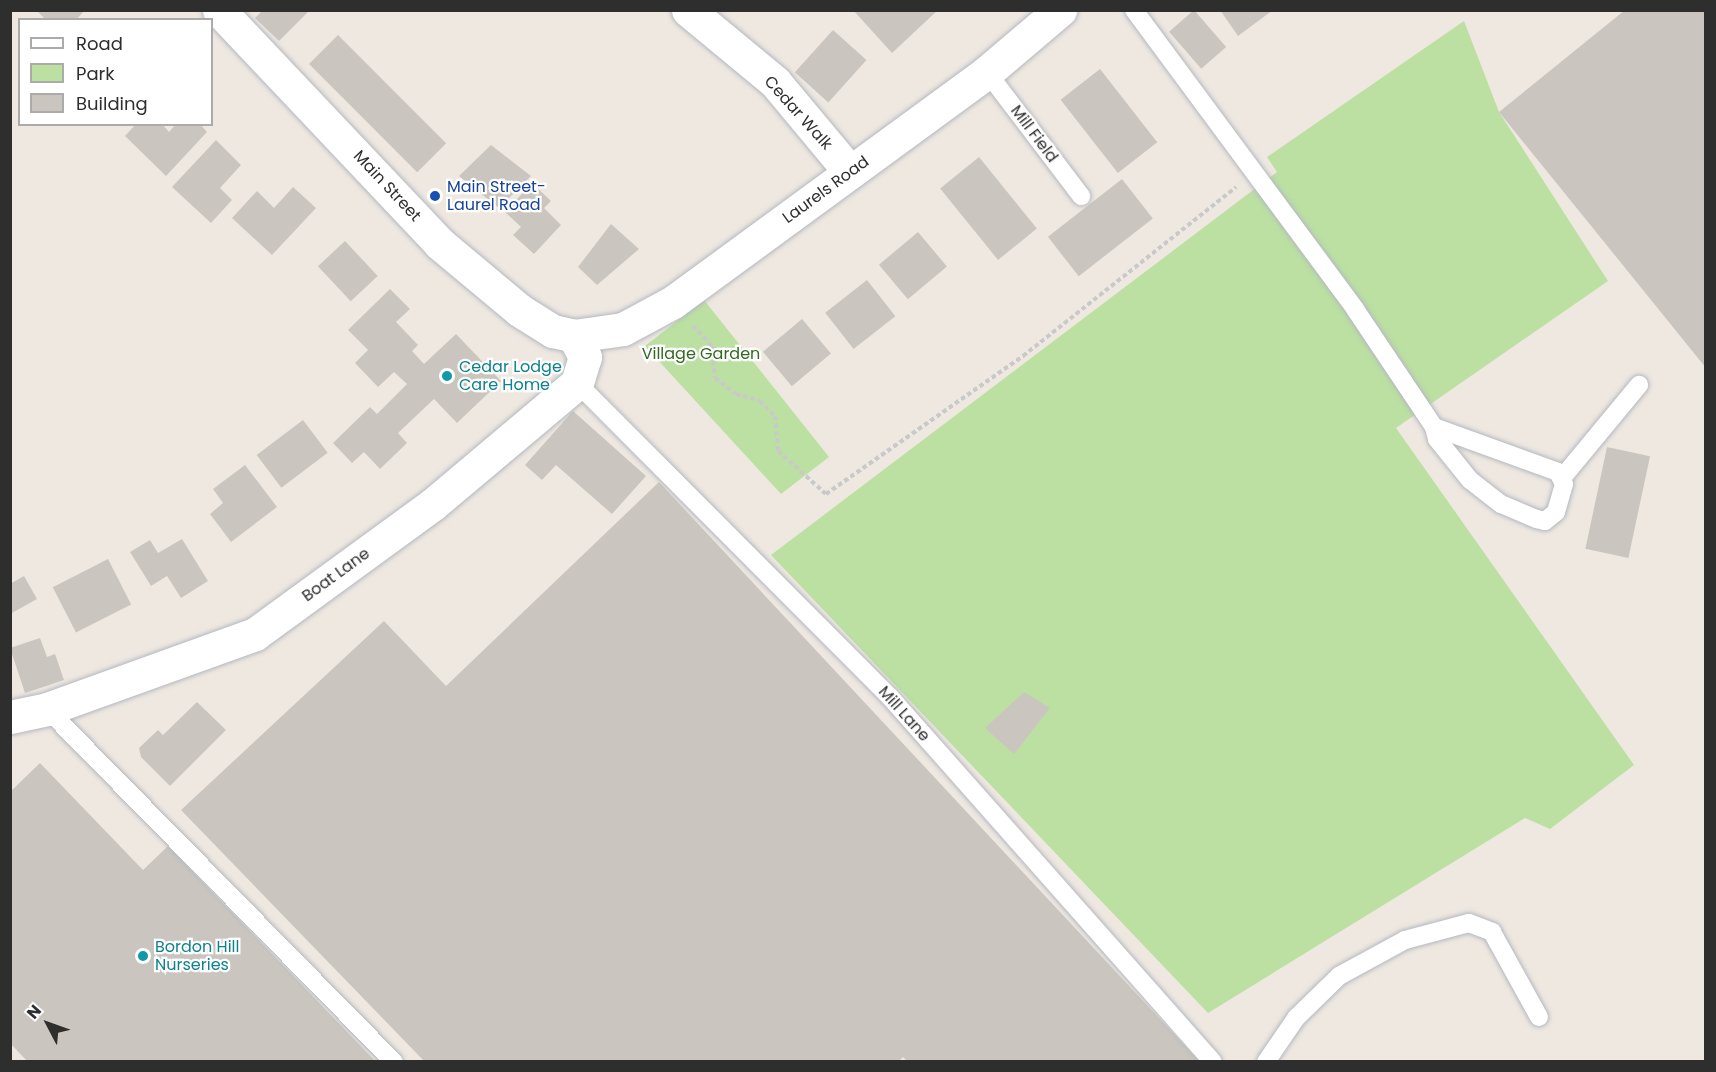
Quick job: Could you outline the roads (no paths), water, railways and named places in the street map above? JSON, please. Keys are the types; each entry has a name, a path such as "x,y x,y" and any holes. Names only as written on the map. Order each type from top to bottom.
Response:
{"street":[{"name":"Cedar Walk","path":"688,10 775,82 850,172"},
{"name":"Laurels Road","path":"574,336 623,329 674,302 987,72 1060,10"},
{"name":"Main Street","path":"233,15 439,243 519,310 553,331 574,336"},
{"path":"574,336 585,357 577,383"},
{"name":"Boat Lane","path":"10,717 47,709 255,634 432,505 577,383"}],"lane":[{"path":"1134,10 1355,309 1434,427 1437,439 1470,480 1512,510 1545,521 1551,518 1562,478 1639,385"},
{"name":"Mill Field","path":"987,72 1081,196"},
{"name":"Mill Lane","path":"577,383 890,697 1213,1062"},
{"path":"1434,427 1537,461 1562,478"},
{"path":"47,709 394,1062"},
{"path":"1266,1062 1296,1018 1339,976 1405,940 1469,923 1492,932 1539,1017"}],"place":[{"name":"Main Street- Laurel Road","path":"435,196"},
{"name":"Cedar Lodge Care Home","path":"447,376"},
{"name":"Bordon Hill Nurseries","path":"143,956"}],"park label":[{"name":"Village Garden","path":"701,354"}]}
